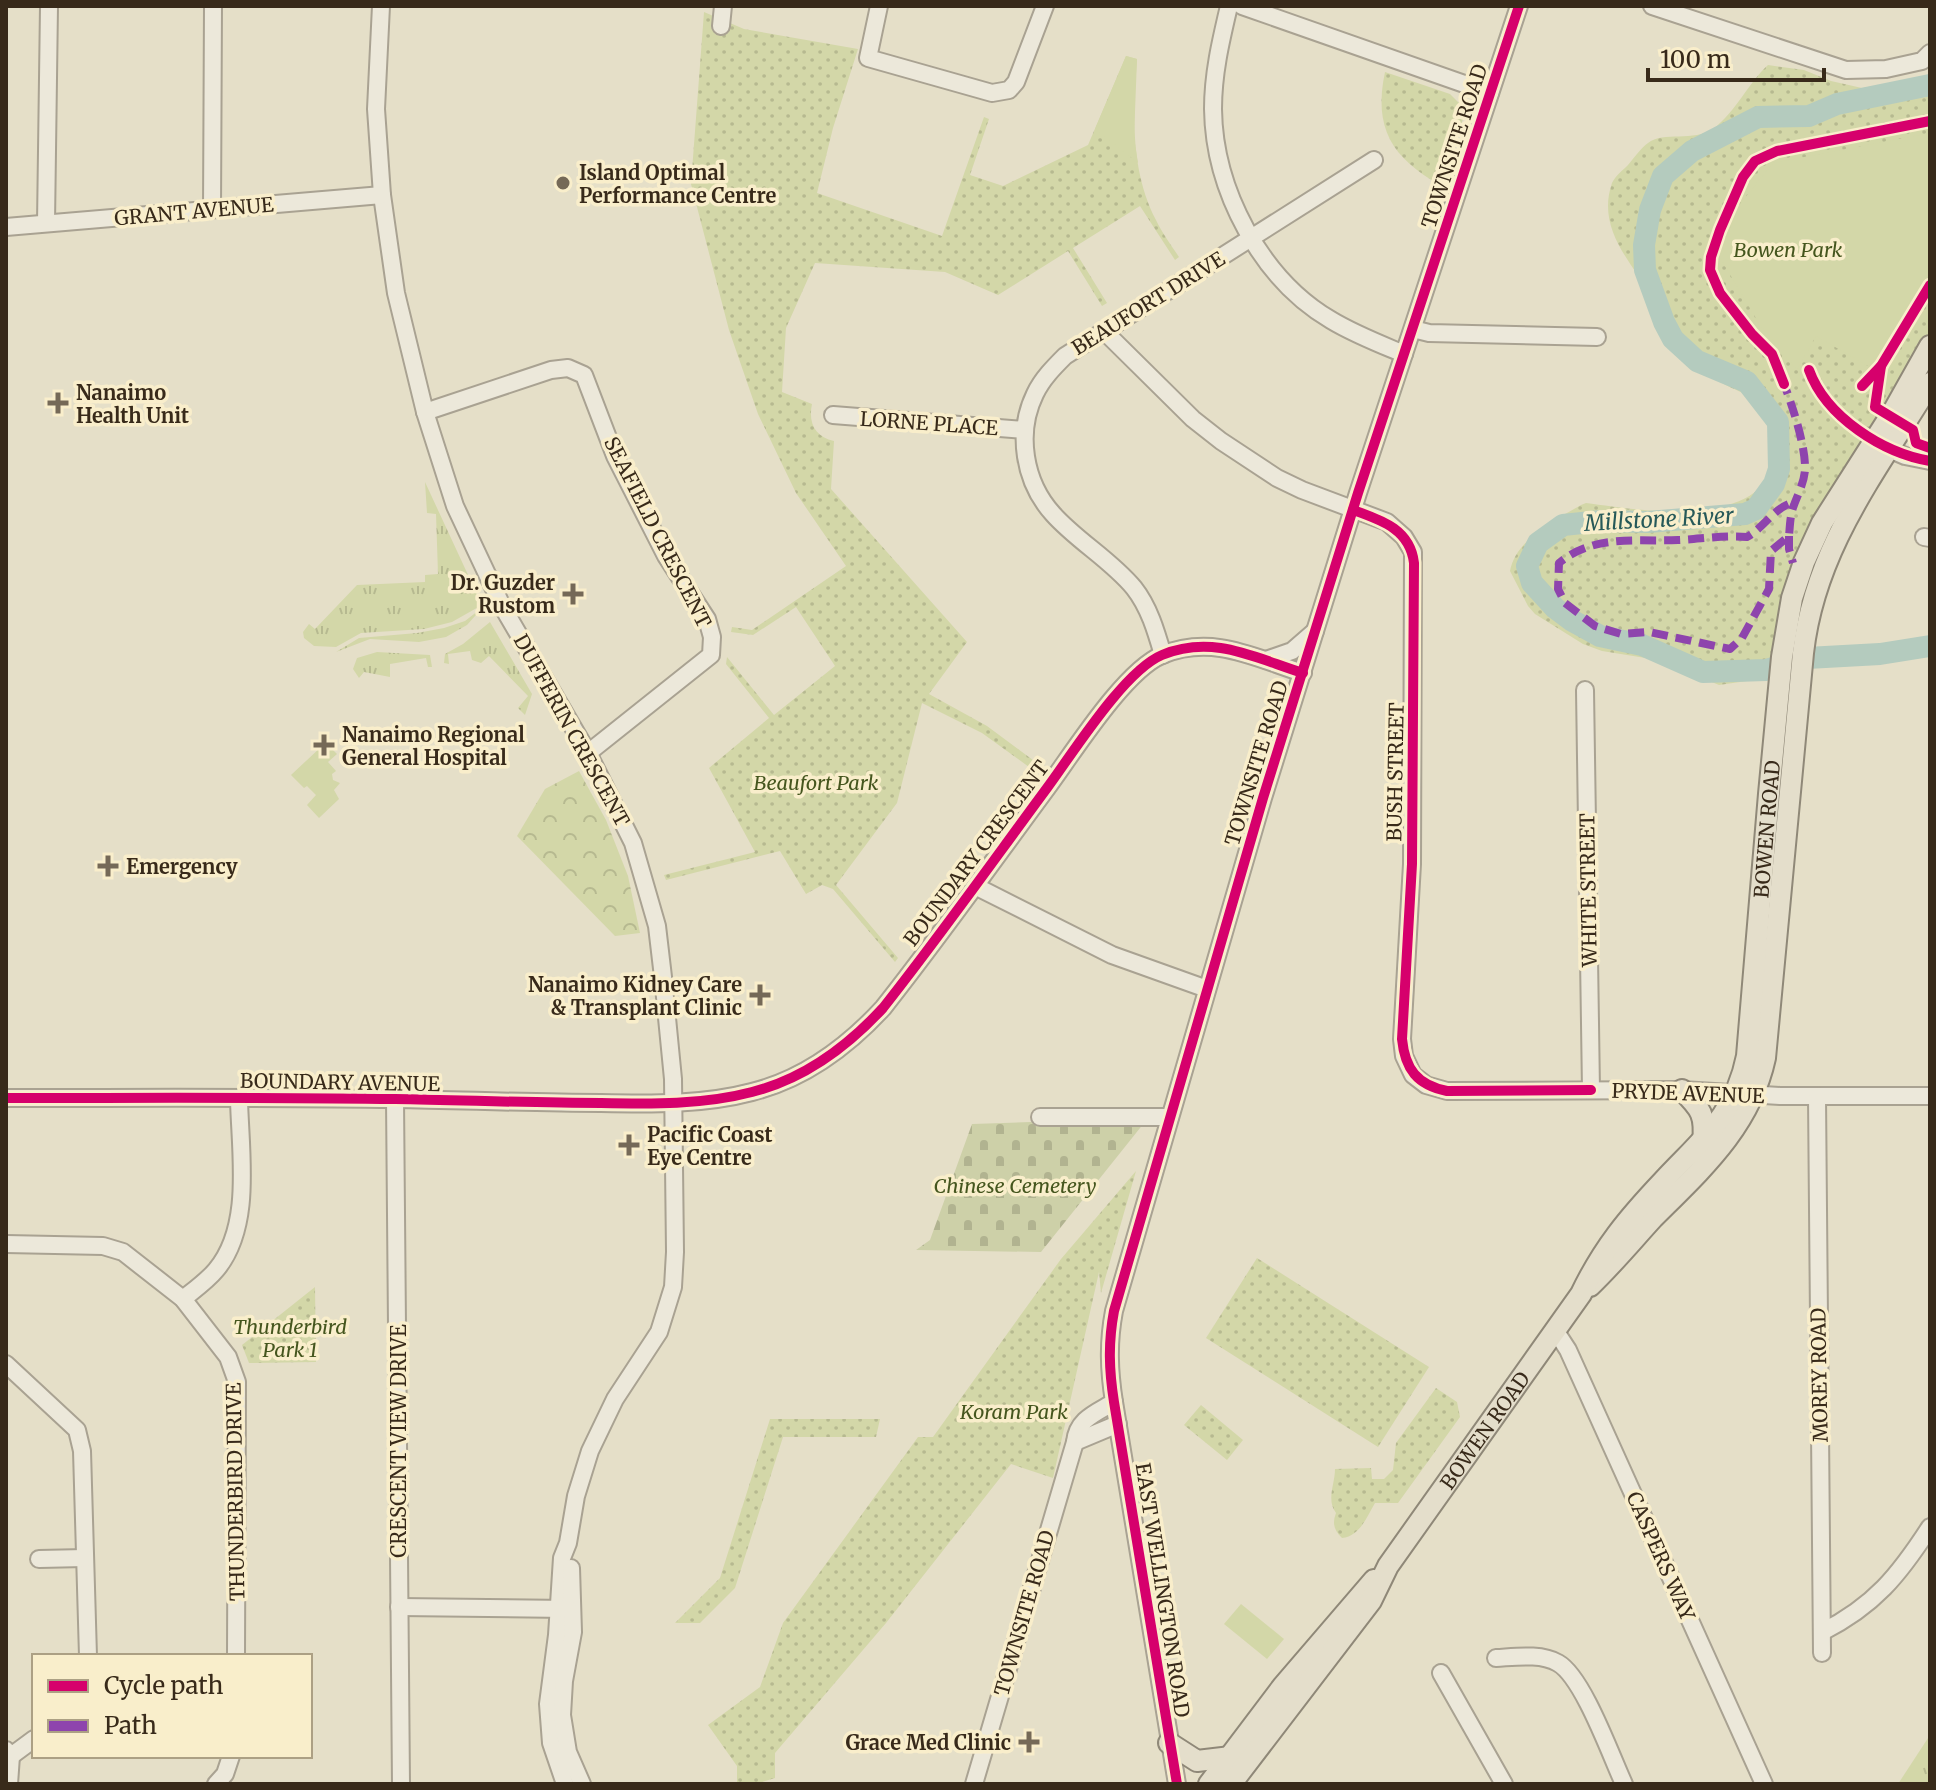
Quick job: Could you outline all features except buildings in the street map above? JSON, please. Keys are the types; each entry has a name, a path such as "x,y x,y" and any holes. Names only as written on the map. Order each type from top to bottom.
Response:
{"main road":[{"name":"BOWEN ROAD","path":"1581,1294 1721,1149 1742,1117 1754,946 1782,657 1792,598 1811,545 1930,346"},
{"name":"BOWEN ROAD","path":"1231,1784 1362,1613 1388,1566 1581,1294 1597,1260 1614,1236 1665,1179 1703,1143 1744,1094 1765,1058 1809,612 1842,523 1930,383"},
{"path":"1682,1090 1702,1114 1705,1126 1703,1143"},
{"name":"BOWEN ROAD","path":"1209,1784 1283,1686 1361,1591 1388,1566"},
{"path":"1169,1743 1197,1761 1231,1757"}],"street":[{"path":"46,223 49,6"},
{"path":"212,209 213,6"},
{"name":"DUFFERIN CRESCENT","path":"381,6 376,109 382,195 396,293 425,412 455,506 502,606 588,753 629,832 649,894 660,953 673,1103 675,1252 669,1305 655,1341 615,1399 595,1438 576,1496 568,1543 566,1609 549,1687 548,1724 554,1758 565,1784"},
{"path":"721,26 723,6"},
{"path":"879,6 868,58 992,93 1009,90 1016,82 1045,6"},
{"path":"1229,6 1217,56 1213,111 1222,168 1251,239 1290,288 1330,320 1404,354"},
{"path":"1242,6 1490,93"},
{"name":"TOWNSITE ROAD","path":"974,1784 1076,1430 1084,1420 1114,1402 1108,1359 1109,1339 1207,989 1353,510 1519,6"},
{"path":"1652,6 1846,70 1886,69 1922,61 1930,53"},
{"name":"BEAUFORT DRIVE","path":"1163,655 1150,615 1132,586 1060,521 1041,498 1027,465 1025,430 1035,393 1065,356 1374,160"},
{"name":"GRANT AVENUE","path":"6,227 382,195"},
{"path":"1413,329 1429,333 1597,337"},
{"name":"BUSH STREET","path":"1104,331 1193,419 1221,441 1277,478 1392,525 1409,545 1414,563 1412,864 1402,1039 1408,1067"},
{"name":"SEAFIELD CRESCENT","path":"425,412 551,370 568,368 584,375 615,456 666,556 707,619 712,637 711,655 588,753"},
{"name":"LORNE PLACE","path":"833,415 1025,430"},
{"path":"1889,449 1930,461"},
{"path":"1266,660 1292,651 1316,630"},
{"name":"BOUNDARY CRESCENT","path":"673,1103 726,1098 756,1091 802,1072 838,1050 883,1008 1128,680 1140,669 1163,655 1202,645 1219,646 1303,673"},
{"name":"WHITE STREET","path":"1585,690 1591,1090"},
{"path":"975,886 1112,955 1207,989"},
{"name":"PRYDE AVENUE","path":"1408,1067 1426,1085 1447,1091 1682,1090 1817,1097 1930,1096"},
{"name":"MOREY ROAD","path":"1817,1097 1822,1653"},
{"name":"BOUNDARY AVENUE","path":"6,1098 673,1103"},
{"path":"183,1299 216,1270 232,1242 241,1214 239,1099"},
{"name":"CRESCENT VIEW DRIVE","path":"395,1099 401,1784"},
{"path":"1040,1117 1170,1117"},
{"name":"THUNDERBIRD DRIVE","path":"6,1244 103,1246 123,1252 183,1299 228,1357 237,1382 236,1654"},
{"name":"CASPERS WAY","path":"1555,1330 1568,1350 1764,1784"},
{"path":"6,1364 77,1430 82,1451 88,1654"},
{"name":"EAST WELLINGTON ROAD","path":"1114,1402 1177,1784"},
{"path":"1075,1442 1118,1424"},
{"path":"1822,1632 1852,1617 1901,1572 1930,1527"},
{"path":"39,1559 85,1558"},
{"path":"399,1607 566,1609"},
{"name":"DUFFERIN CRESCENT","path":"566,1609 573,1632 564,1681 562,1715 568,1752 582,1784"},
{"path":"1496,1658 1542,1658 1557,1662 1568,1671 1579,1687 1624,1784"},
{"path":"1441,1673 1504,1784"},
{"path":"9,1784 9,1753 32,1740"},
{"path":"216,1784 225,1774 230,1758"}],"green space":[{"name":"Beaufort Park","path":"704,12 744,29 858,49 833,128 817,193 942,236 984,117 989,119 970,175 1003,186 1088,145 1126,56 1137,59 1134,120 1142,181 1158,225 1179,257 1175,260 1140,206 1073,248 1107,303 1102,306 1068,251 998,295 945,272 815,263 786,328 782,392 812,404 814,428 834,441 831,489 967,642 929,694 987,726 1041,766 1036,772 982,733 922,703 897,803 836,885 898,958 895,962 833,889 822,885 806,894 780,851 666,880 664,875 755,852 709,768 769,718 726,664 727,657 774,715 835,666 796,607 753,635 731,632 732,627 752,630 846,566 796,493 758,414 729,330 691,184"},
{"path":"1126,56 1137,59 1134,138 1138,163 1095,129"},
{"name":"Bowen Park","path":"1768,65 1804,70 1831,81 1862,88 1930,77 1930,344 1823,525 1781,643 1781,676 1719,685 1658,660 1602,651 1583,644 1535,614 1510,571 1528,540 1581,505 1664,511 1722,507 1746,498 1765,483 1777,460 1781,437 1779,424 1764,406 1706,372 1683,346 1619,245 1612,230 1608,200 1613,180 1645,145 1654,139 1697,135 1713,129"},
{"path":"1385,72 1450,94 1463,107 1464,116 1440,185 1409,164 1390,139 1382,109"},
{"path":"1930,133 1930,278 1875,370 1816,336 1797,370 1760,325 1719,256 1739,205 1773,163"},
{"path":"425,482 482,605 452,622 424,629 361,633 336,647 314,646 304,638 303,632 309,624 315,629 357,585 425,582 425,575 438,574 436,514 427,513"},
{"path":"483,607 467,625 446,637 419,642 370,639 336,652 359,638 444,628 465,621"},
{"path":"490,622 532,694 525,715 518,708 528,696 489,656 481,663 472,660 470,651 448,654 449,664 444,663 445,654"},
{"path":"377,652 430,655 432,667 428,667 426,658 390,664 390,677 364,672 359,678 353,669 357,658"},
{"path":"329,746 337,754 328,762 336,771 332,774 333,780 340,783 334,790 339,799 319,818 307,805 316,795 291,775 321,747 324,751"},
{"path":"579,771 606,820 628,876 640,933 615,936 517,836 545,789"},
{"name":"Chinese Cemetery","path":"1148,1118 1041,1252 916,1250 930,1240 972,1124"},
{"name":"Koram Park","path":"1136,1171 1101,1293 1099,1272 1053,1478 1011,1464 886,1623 775,1753 775,1778 756,1784 737,1784 737,1766 708,1725 760,1687 783,1623 918,1437 933,1437 1061,1259"},
{"path":"1257,1258 1429,1367 1378,1447 1206,1338"},
{"name":"Thunderbird Park 1","path":"315,1287 316,1362 249,1363 242,1345"},
{"path":"1436,1388 1457,1402 1460,1417 1398,1503 1375,1503 1358,1530 1342,1538 1334,1527 1336,1513 1332,1492 1335,1469 1371,1468 1372,1479 1384,1479 1393,1470 1396,1443"},
{"path":"1201,1405 1243,1440 1227,1460 1184,1425"},
{"path":"770,1419 880,1419 876,1437 783,1437 735,1588 700,1623 675,1623 720,1578"},
{"path":"1241,1604 1284,1639 1267,1659 1224,1624"},
{"path":"1930,1735 1930,1784 1898,1784"}],"waterway":[{"name":"Millstone River","path":"1930,85 1837,104 1809,116 1758,117 1692,151 1663,176 1650,210 1644,245 1645,270 1673,339 1697,361 1747,382 1778,422 1779,469 1774,484 1756,509 1745,514 1563,525 1538,543 1527,566 1532,583 1571,620 1600,636 1642,645 1703,672 1766,670 1807,658 1880,654 1930,646"}],"marked path":[{"path":"1782,379 1801,436 1804,475 1792,513 1789,536 1771,551 1769,589 1742,638 1730,649 1649,632 1621,634 1595,626 1565,603 1558,589 1559,563 1586,547 1616,541 1747,537 1782,508 1795,502"},
{"path":"1789,536 1793,563"}],"cycle path":[{"path":"1177,1784 1112,1390 1110,1345 1114,1311 1263,798 1358,493 1519,6"},
{"path":"1784,384 1772,354 1720,293 1710,270 1720,230 1743,177 1755,161 1777,151 1930,121"},
{"path":"1862,386 1881,366 1930,285"},
{"path":"1881,366 1875,407 1913,430 1916,443 1930,448"},
{"path":"1809,370 1828,403 1858,430 1894,450 1930,461"},
{"path":"1353,510 1384,522 1400,534 1407,542 1414,563 1412,864 1402,1039 1406,1059 1420,1080 1447,1091 1591,1090"},
{"path":"6,1098 346,1098 658,1103 715,1099 771,1086 824,1060 855,1036 883,1008 1100,714 1147,664 1162,655 1199,647 1234,650 1303,673"}],"place":[{"name":"Island Optimal Performance Centre","path":"563,183"},
{"name":"Nanaimo Health Unit","path":"58,403"},
{"name":"Dr. Guzder Rustom","path":"573,594"},
{"name":"Nanaimo Regional General Hospital","path":"324,745"},
{"name":"Emergency","path":"108,866"},
{"name":"Nanaimo Kidney Care & Transplant Clinic","path":"760,995"},
{"name":"Pacific Coast Eye Centre","path":"629,1145"},
{"name":"Grace Med Clinic","path":"1029,1742"}]}
